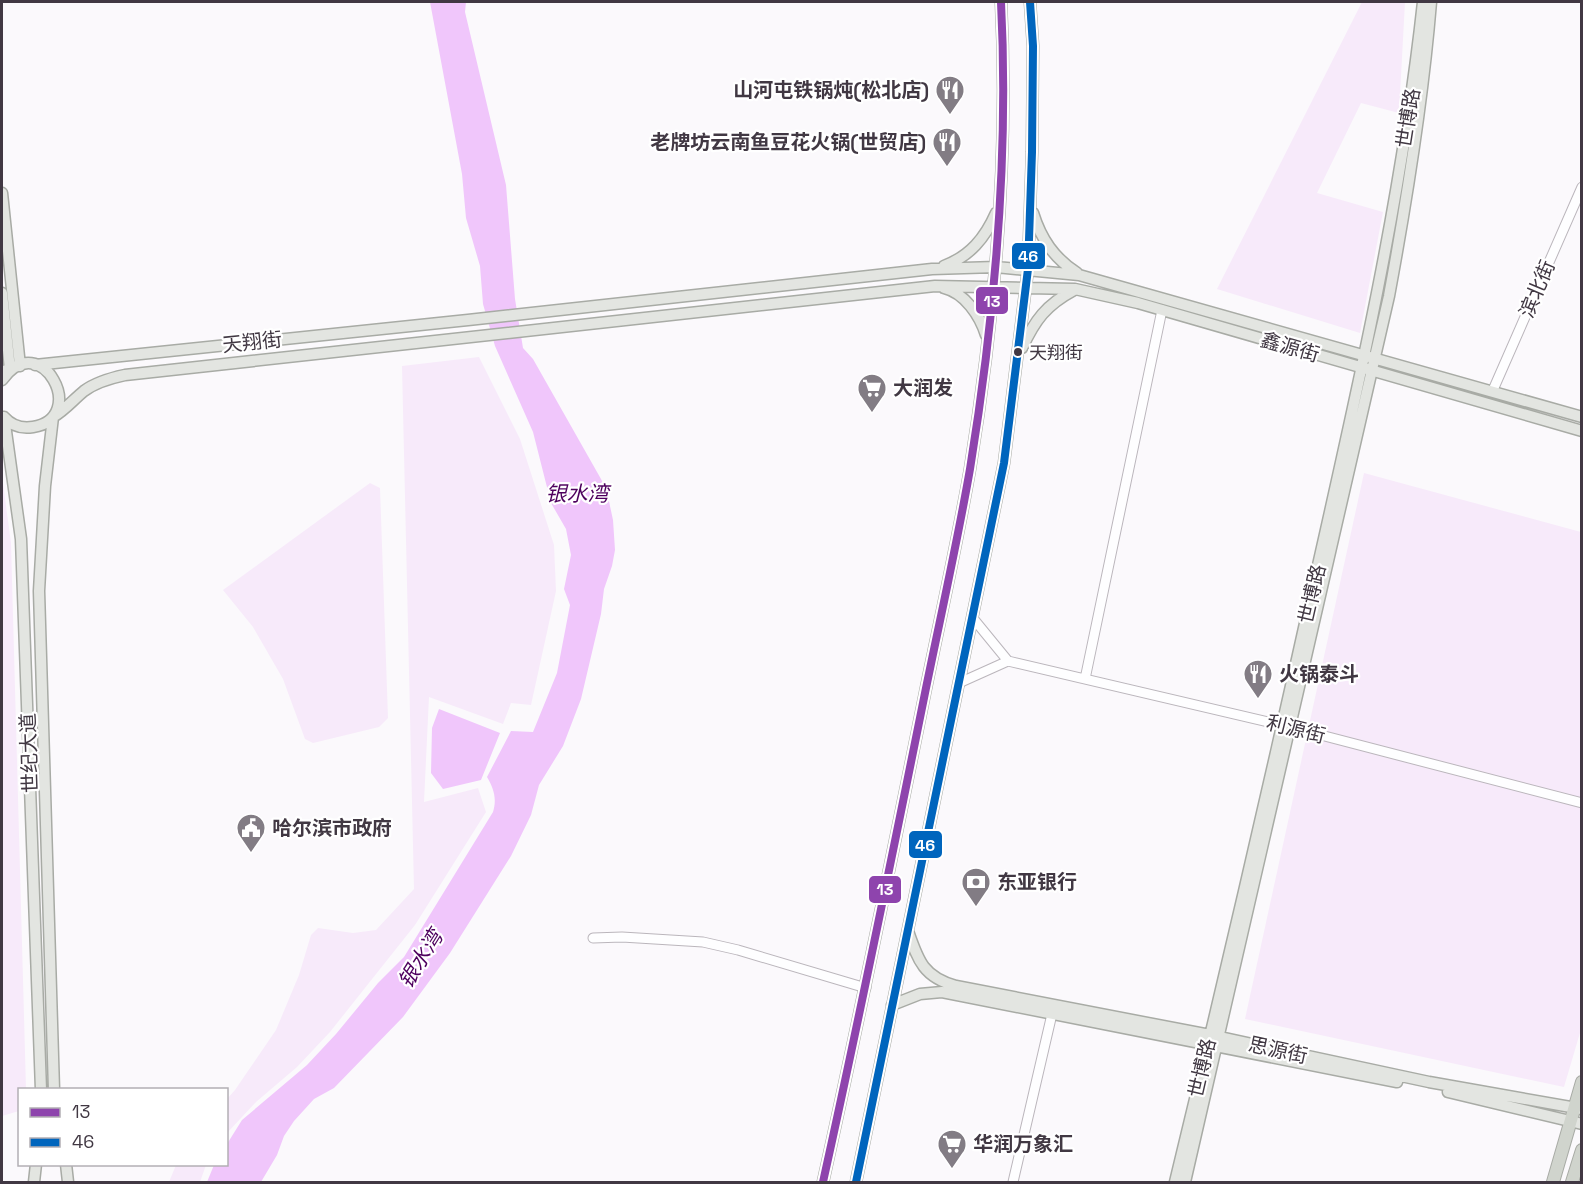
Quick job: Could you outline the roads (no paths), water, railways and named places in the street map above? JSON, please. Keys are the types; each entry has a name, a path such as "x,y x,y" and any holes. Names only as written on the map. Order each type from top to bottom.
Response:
{"highway":[{"path":"1553,1182 1576,1123 1581,1082"},
{"path":"1572,1182 1581,1150"}],"main road":[{"path":"823,1182 866,988 969,470 996,267 1003,47 1001,2"},
{"path":"856,1182 1004,463 1028,269 1033,58 1030,2"},
{"name":"世博路","path":"1185,1182 1214,1041 1370,356 1412,103 1423,2"},
{"name":"世博路","path":"1370,356 1389,296 1403,216 1424,71 1431,2"},
{"path":"932,269 955,262 982,241 997,211 1000,192"},
{"path":"2,193 11,368 2,380"},
{"path":"1030,205 1037,228 1044,241 1063,263 1080,275"},
{"path":"932,269 996,267"},
{"name":"鑫源街","path":"996,267 1080,275 1493,390 1581,417"},
{"name":"天翔街","path":"11,368 932,269"},
{"path":"935,286 994,286"},
{"path":"935,286 951,289 980,317 986,334 986,353"},
{"name":"天翔街","path":"3,415 9,423 26,428 44,423 97,383 125,375 935,286"},
{"name":"鑫源街","path":"994,286 1075,289 1100,294 1581,431"},
{"path":"1018,357 1033,325 1041,315 1075,289"},
{"path":"2,293 11,368"},
{"name":"世纪大道","path":"35,365 51,374 56,381 58,399 53,417 45,486 39,591 54,1088"},
{"name":"世纪大道","path":"3,415 21,539 41,1088"},
{"name":"思源街","path":"907,927 921,965 932,975 949,984 1452,1093 1576,1123"},
{"name":"思源街","path":"892,1005 920,994 934,992 1214,1041 1578,1109"},
{"name":"世博路","path":"1175,1182 1214,1041"},
{"path":"34,1182 36,1166"},
{"path":"66,1166 68,1182"}],"street":[{"name":"滨北街","path":"1493,390 1581,187"},
{"path":"1085,679 1162,310"},
{"path":"959,683 1008,661 972,617"},
{"name":"利源街","path":"1008,661 1286,727 1581,803"},
{"path":"593,938 622,937 703,942 738,950 866,988"},
{"path":"1013,1182 1052,1014"}],"water":[{"name":"银水湾","path":"430,2 466,2 465,12 506,185 515,299 523,348 533,359 607,492 613,520 615,550 604,589 601,614 581,699 563,746 539,785 531,815 511,856 450,953 403,1017 334,1088 314,1099 294,1121 261,1182 207,1182 214,1166 228,1166 228,1142 242,1120 307,1065 378,983 404,957 493,812 494,794 487,777 511,731 533,732 557,673 570,605 564,589 571,555 566,529 551,503 533,432 495,346 483,304 480,266 466,218 462,174"},
{"path":"439,709 500,733 481,780 443,789 431,773 432,728"}],"place":[{"name":"山河屯铁锅炖(松北店)","path":"950,116"},
{"name":"老牌坊云南鱼豆花火锅(世贸店)","path":"947,168"},
{"name":"天翔街","path":"1018,352"},
{"name":"大润发","path":"872,414"},
{"name":"火锅泰斗","path":"1258,700"},
{"name":"哈尔滨市政府","path":"251,854"},
{"name":"东亚银行","path":"976,908"},
{"name":"华润万象汇","path":"952,1170"}]}
